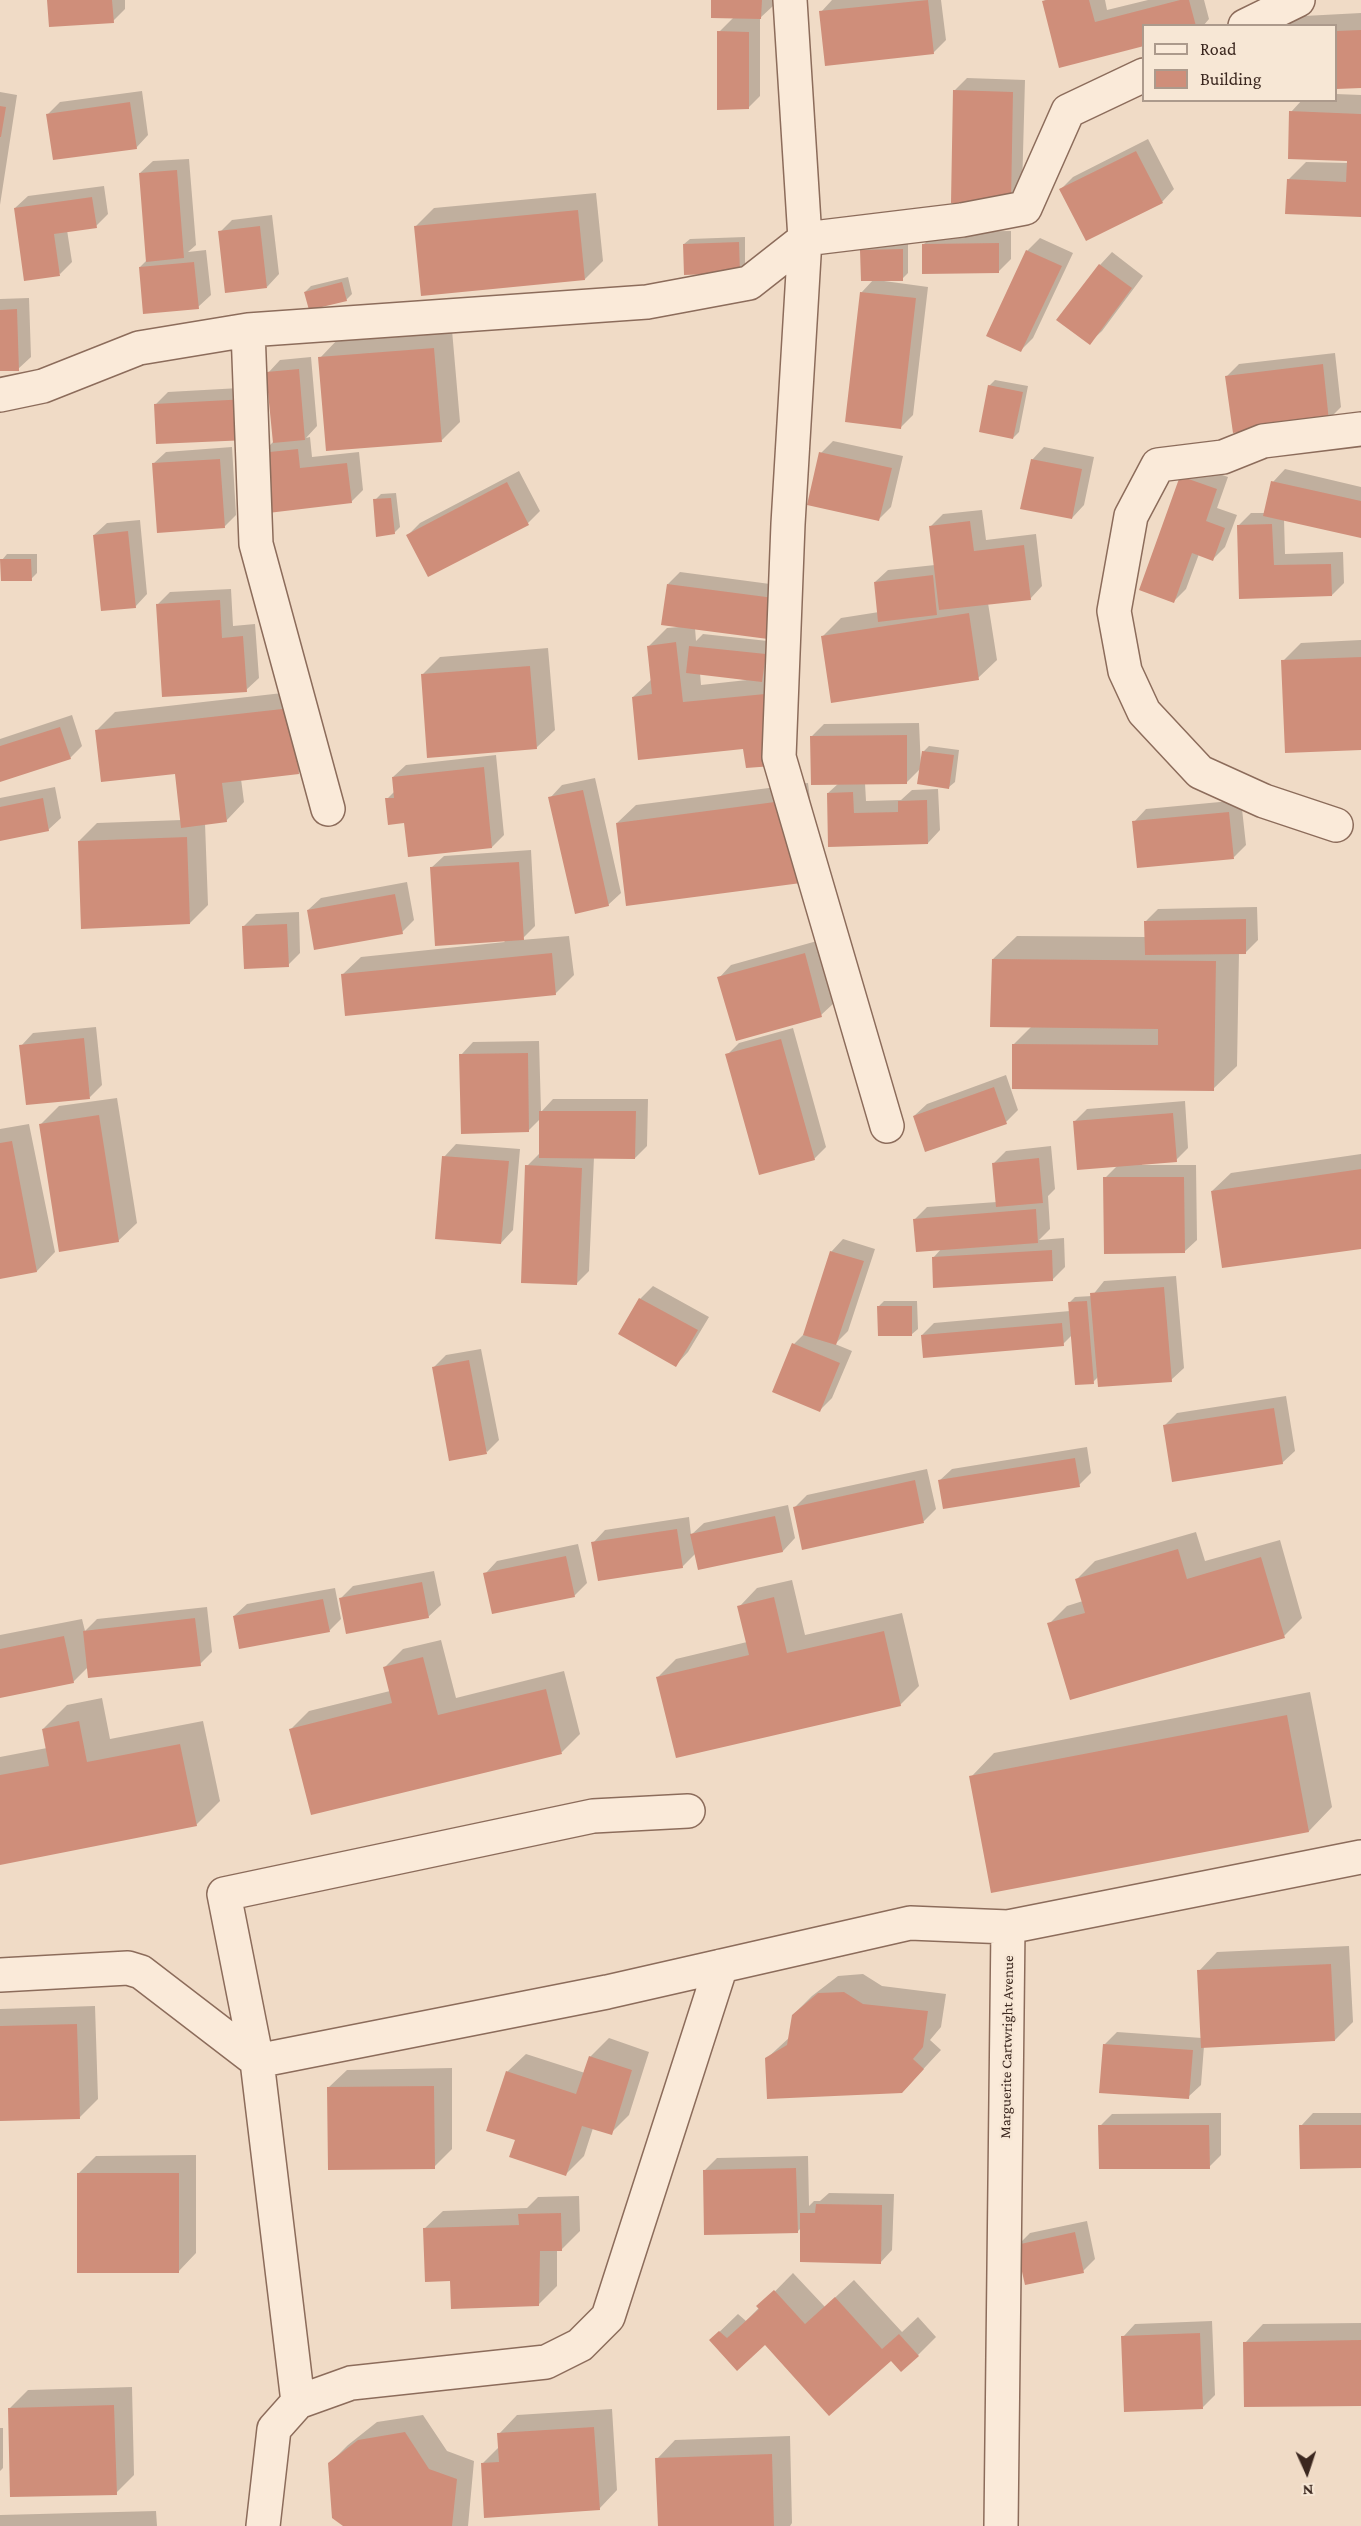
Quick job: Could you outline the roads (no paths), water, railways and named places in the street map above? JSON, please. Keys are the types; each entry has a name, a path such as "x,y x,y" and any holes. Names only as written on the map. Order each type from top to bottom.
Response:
{"street":[{"path":"790,0 805,239 788,524 778,757 887,1126"},
{"path":"1249,24 1298,0"},
{"path":"0,395 44,386 139,348 248,330 647,302 749,283 805,239 962,220 1025,208 1068,111 1142,75"},
{"path":"248,330 256,544 328,809"},
{"path":"1336,825 1264,801 1200,772 1144,712 1125,671 1114,611 1131,516 1158,465 1223,457 1263,441 1361,429"},
{"path":"298,2402 257,2061 224,1894 593,1816 688,1811"},
{"path":"0,1975 128,1968 141,1972 257,2061 607,1992 910,1923 1008,1927 1361,1857"},
{"name":"Marguerite Cartwright Avenue","path":"1001,2526 1008,1927"},
{"path":"263,2526 274,2429 298,2402 351,2383 546,2362 580,2345 608,2317 721,1966"}]}
